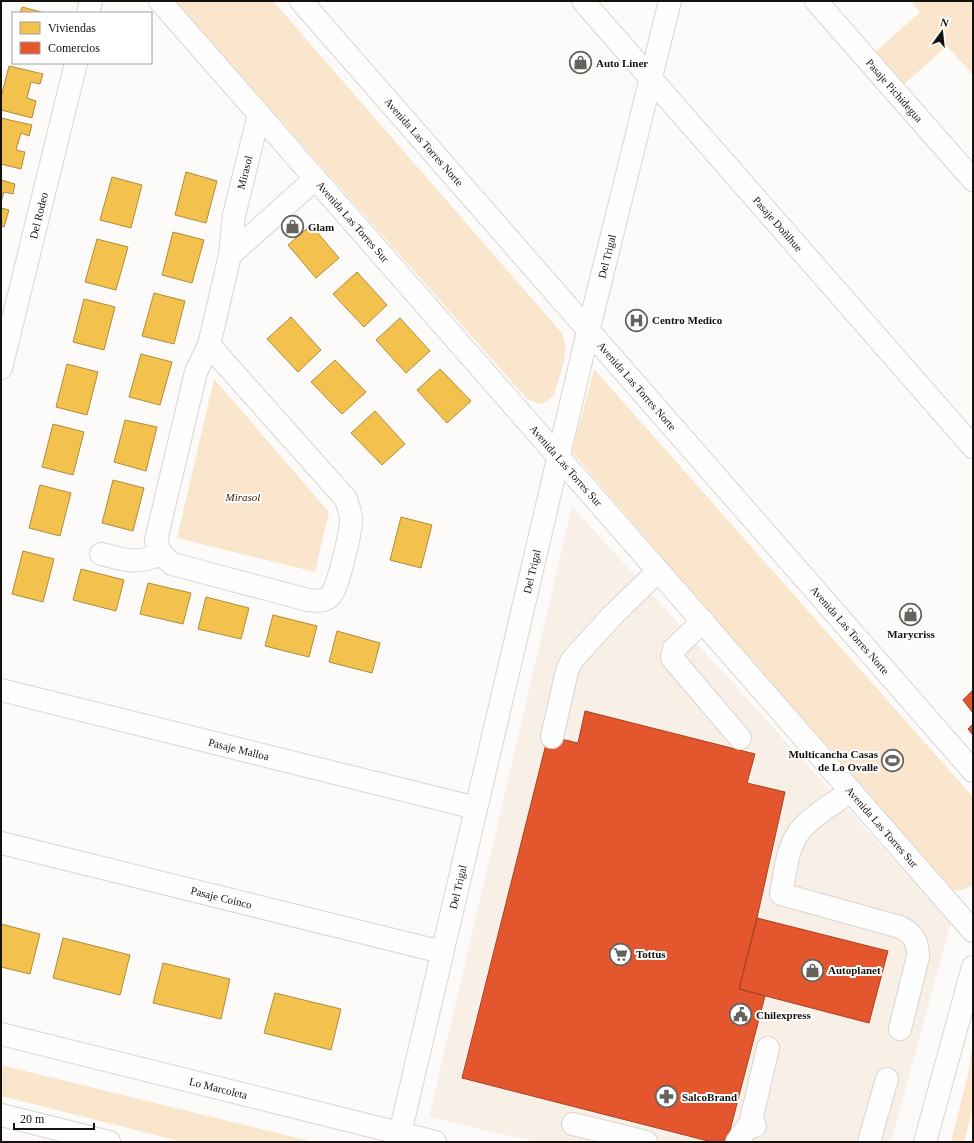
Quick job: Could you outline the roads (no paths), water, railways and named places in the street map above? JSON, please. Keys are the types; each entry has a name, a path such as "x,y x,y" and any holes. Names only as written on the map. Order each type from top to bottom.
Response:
{"street":[{"path":"88,12 91,1"},
{"name":"Avenida Las Torres Sur","path":"160,1 973,931"},
{"name":"Avenida Las Torres Norte","path":"300,1 973,771"},
{"name":"Pasaje Doñihue","path":"583,1 973,447"},
{"name":"Del Trigal","path":"399,1138 588,330 670,1"},
{"name":"Pasaje Pichidegua","path":"816,1 973,180"},
{"name":"Del Rodeo","path":"1,368 76,64"},
{"name":"Mirasol","path":"161,554 156,540 157,532 196,372 209,345 230,255 234,215 259,114"},
{"path":"230,255 315,179"},
{"path":"101,554 136,562 161,554 172,564 179,567 318,602 326,599 335,591 350,532 351,515 346,499 209,345"},
{"path":"552,737 567,671 572,660 612,616 658,571"},
{"path":"703,621 674,649 672,658 740,738"},
{"name":"Pasaje Malloa","path":"1,690 476,808"},
{"path":"851,791 805,825 799,832 788,861 781,894 900,927 915,939 918,946 918,957 900,1029"},
{"name":"Pasaje Coinco","path":"1,843 442,952"},
{"path":"925,1142 973,968"},
{"name":"Lo Marcoleta","path":"1,1034 399,1138 435,1142"},
{"path":"737,1142 753,1124 768,1048"},
{"path":"869,1142 887,1079"},
{"path":"1,1115 63,1136 109,1142"},
{"path":"610,1142 573,1124 646,1142"}],"place":[{"name":"Auto Liner","path":"581,63"},
{"name":"Glam","path":"293,227"},
{"name":"Centro Medico","path":"636,320"},
{"name":"Marycriss","path":"911,614"},
{"name":"Multicancha Casas de Lo Ovalle","path":"893,760"},
{"name":"Tottus","path":"621,954"},
{"name":"Autoplanet","path":"813,970"},
{"name":"Chilexpress","path":"741,1015"},
{"name":"SalcoBrand","path":"666,1097"}]}
